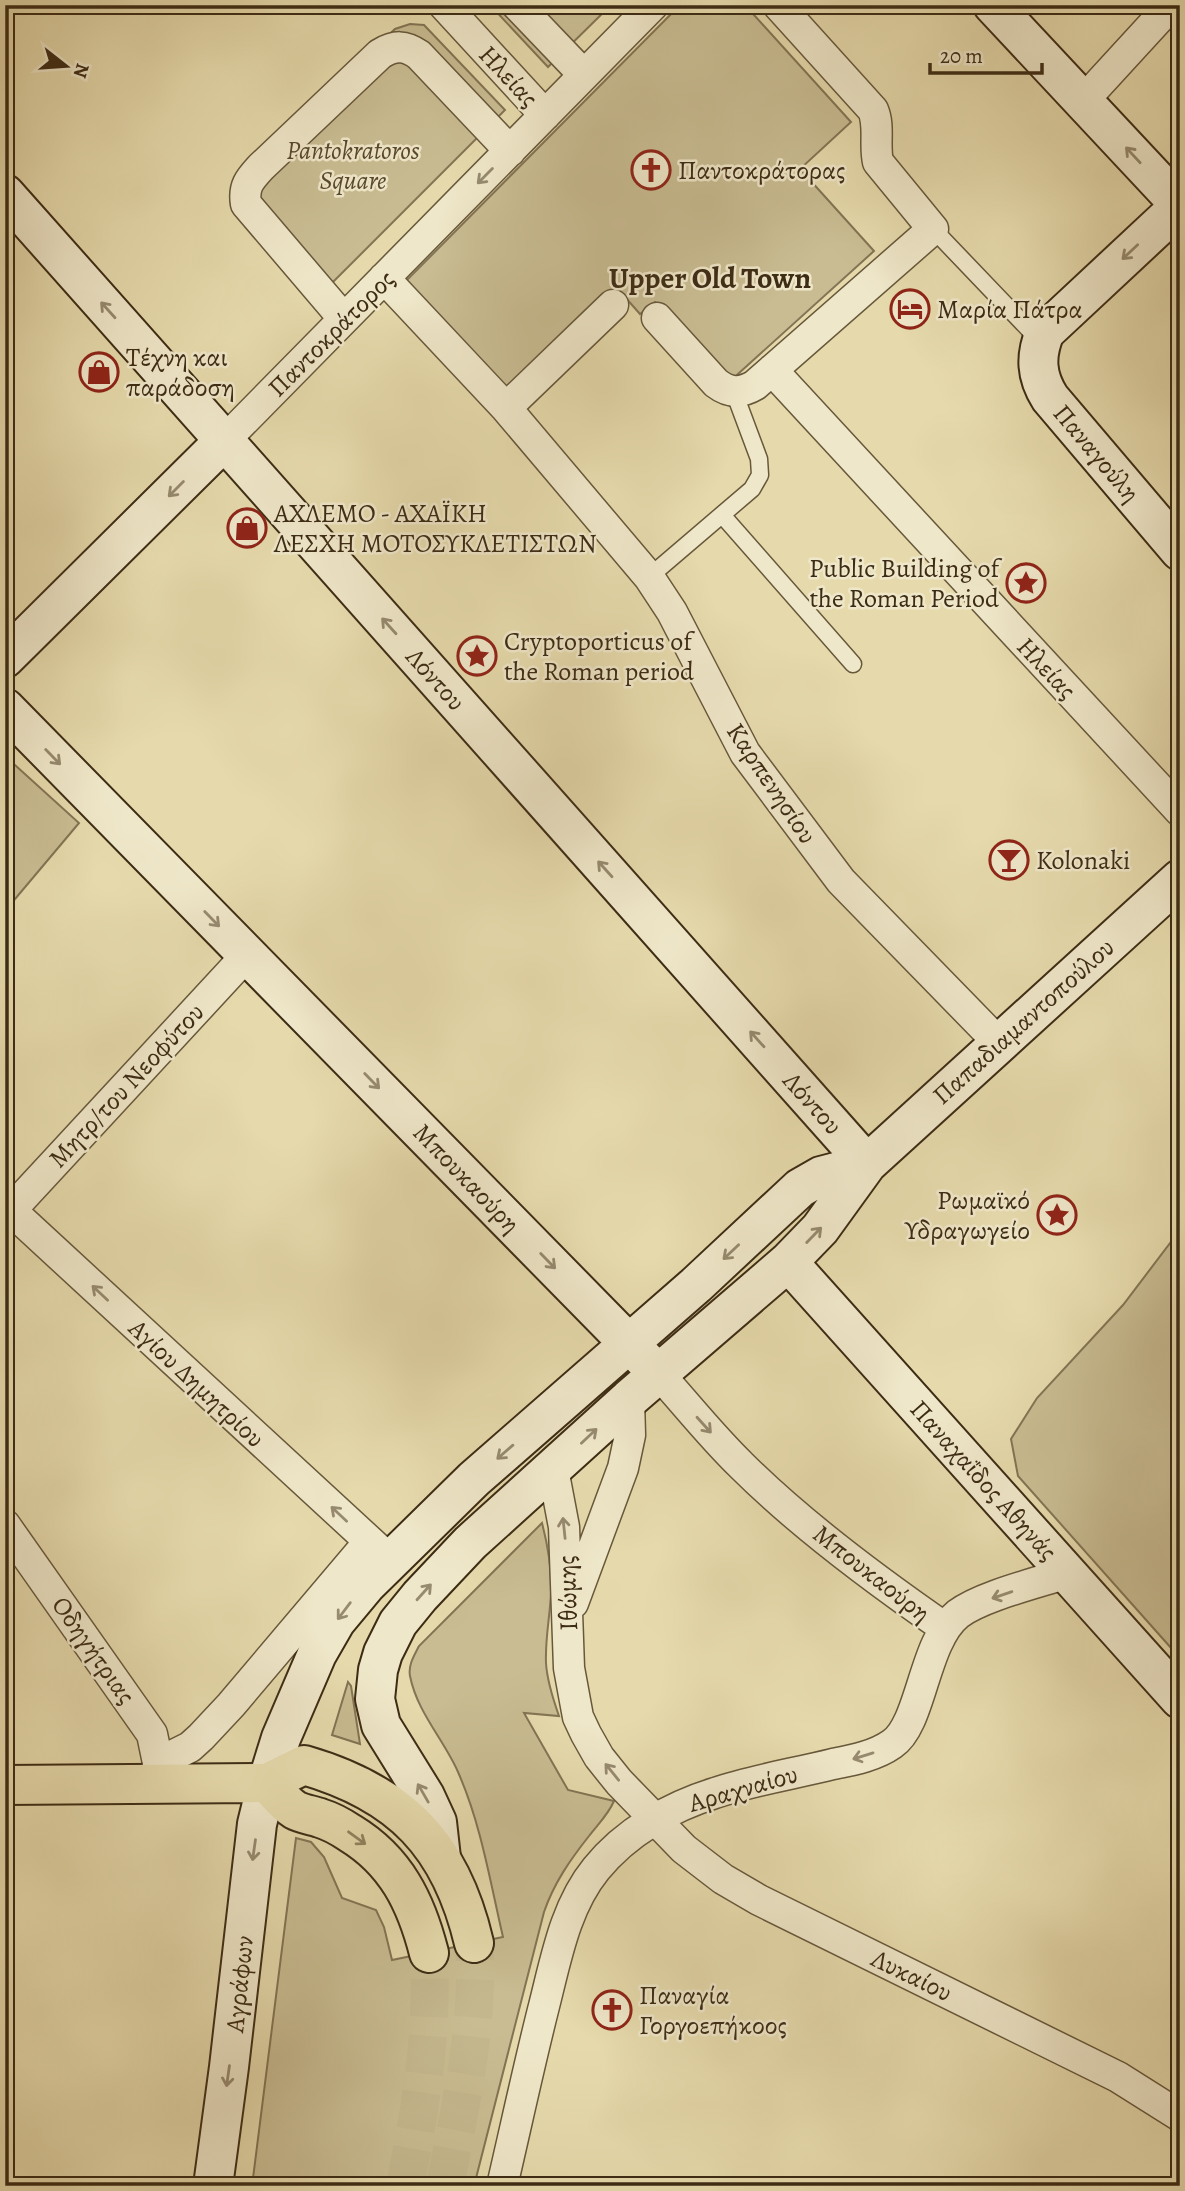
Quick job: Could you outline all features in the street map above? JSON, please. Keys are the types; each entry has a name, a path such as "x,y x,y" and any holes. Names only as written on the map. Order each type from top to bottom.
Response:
{"main road":[{"path":"5,1785 157,1773 267,1783 304,1765 337,1774 368,1789 396,1808 421,1831 441,1857 456,1884 474,1943"},
{"path":"267,1783 296,1811 324,1819 350,1833 373,1850 394,1872 410,1896 429,1953"}],"street":[{"name":"Ηλείας","path":"444,5 545,115"},
{"path":"517,5 584,75"},
{"name":"Παντοκράτορος","path":"5,658 224,441 653,5"},
{"path":"657,318 716,383 734,392 745,391 933,229 878,162 876,118 873,110 778,5"},
{"path":"993,5 1180,205 1045,332 1041,342"},
{"path":"1083,101 1171,5"},
{"path":"344,319 246,204 244,193 247,183 261,167 380,54 389,48 400,46 410,48 419,55 510,151"},
{"name":"Λόντου","path":"5,194 867,1164"},
{"name":"Καρπενησίου","path":"384,278 506,408 649,577 672,612 745,753 833,870 999,1043"},
{"path":"506,408 613,305"},
{"name":"Παναγούλη","path":"1041,342 1037,366 1043,387 1180,551"},
{"name":"Ηλείας","path":"772,370 1180,811"},
{"name":"Μπουκαούρη","path":"5,708 629,1343 740,1465 881,1582 946,1629"},
{"name":"Παπαδιαμαντοπούλου","path":"441,1857 437,1822 425,1796 381,1725 374,1699 378,1670 390,1637 420,1596 470,1544 629,1399 788,1262 820,1229 867,1164 1180,879"},
{"name":"Μητρ/του Νεοφύτου","path":"7,1211 247,955"},
{"name":"Αγράφων","path":"213,2186 257,1824 267,1783 281,1738 327,1636 348,1606 379,1551 474,1479 800,1188 821,1176 867,1164"},
{"name":"Αγίου Δημητρίου","path":"7,1211 379,1551"},
{"name":"Παναχαΐδος Αθηνάς","path":"788,1262 1180,1699"},
{"path":"568,1620 623,1468 630,1435 629,1399"},
{"name":"Ιθώμης","path":"552,1469 564,1527 569,1668 578,1717 600,1757 655,1820"},
{"name":"Οδηγήτριας","path":"5,1525 146,1724 152,1734 157,1773"},
{"path":"157,1773 201,1737 379,1551"},
{"name":"Αραχναίου","path":"502,2186 554,1965 575,1901 594,1870 609,1853 625,1839 673,1809 702,1797 728,1788 867,1756 896,1742 910,1717 935,1647 958,1614 1067,1573"},
{"name":"Λυκαίου","path":"655,1820 709,1869 759,1900 1106,2071 1180,2116"}],"lane":[{"path":"933,229 1041,342"},
{"path":"649,577 723,516 757,483 761,467 734,392"},
{"path":"723,516 853,664"}],"green space":[{"path":"490,5 611,5 548,67"},
{"path":"680,5 745,5 851,122 800,169 874,251 728,383 655,302 640,314 617,288 504,397 402,285"},
{"name":"Pantokratoros Square","path":"410,24 424,25 505,110 328,287 237,181 395,29"},
{"path":"5,756 79,823 5,911"},
{"path":"1180,1230 1180,1658 1018,1476 1011,1439 1037,1398 1123,1305"},
{"path":"542,1523 551,1584 546,1663 559,1716 524,1713 568,1790 614,1801 563,1872 544,1912 474,2186 252,2186 296,1838 311,1842 324,1857 342,1898 376,1910 384,1927 392,1960 503,1937 473,1812 452,1760 418,1702 410,1668 419,1646"},
{"path":"348,1682 351,1686 360,1744 332,1735"}],"tunnel":[{"path":"445,2186 471,2034 474,1943"},
{"path":"405,2186 416,2128 427,2041 429,1953"}],"place":[{"name":"Παντοκράτορας","path":"651,170"},
{"name":"Μαρία Πάτρα","path":"910,309"},
{"name":"Τέχνη και παράδοση","path":"99,372"},
{"name":"ΑΧΛΕΜΟ - ΑΧΑΪΚΗ ΛΕΣΧΗ ΜΟΤΟΣΥΚΛΕΤΙΣΤΩΝ","path":"247,528"},
{"name":"Public Building of the Roman Period","path":"1026,583"},
{"name":"Cryptoporticus of the Roman period","path":"477,656"},
{"name":"Kolonaki","path":"1009,860"},
{"name":"Ρωμαϊκό Υδραγωγείο","path":"1057,1215"},
{"name":"Παναγία Γοργοεπήκοος","path":"612,2010"}],"district":[{"name":"Upper Old Town","path":"710,278"}]}
